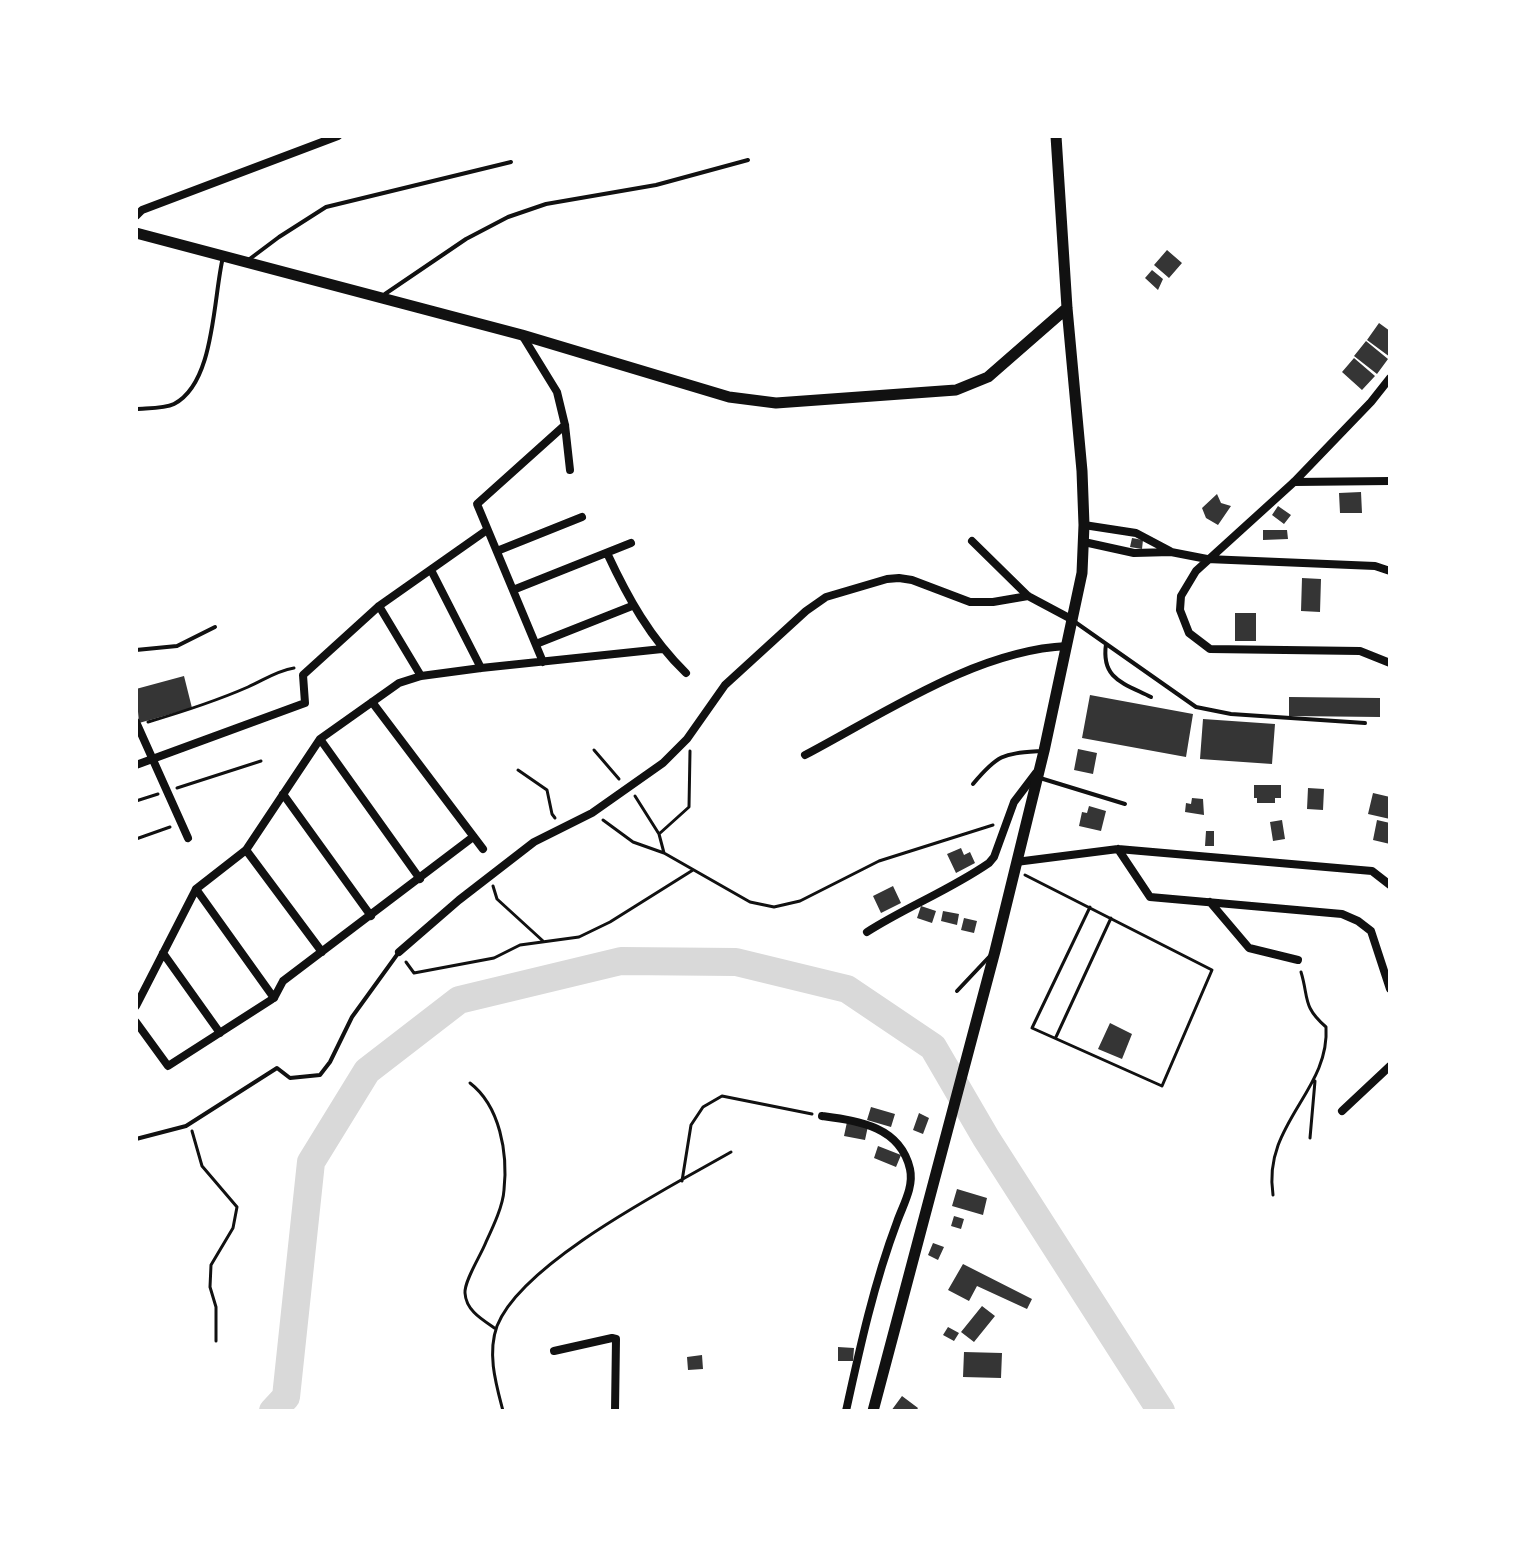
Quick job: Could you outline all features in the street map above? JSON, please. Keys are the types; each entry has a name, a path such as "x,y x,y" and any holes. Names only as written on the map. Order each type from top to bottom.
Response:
{"street":[{"path":"136,216 142,210 338,136"},
{"path":"873,1411 995,951 1044,751 1082,573 1084,525 1056,136"},
{"path":"136,233 522,335 729,397 776,403 956,390 988,377 1067,308"},
{"path":"522,335 557,392 565,425 570,470"},
{"path":"1390,378 1294,482 1196,571 1181,596 1180,610 1189,633 1210,649 1360,651 1390,663"},
{"path":"543,662 477,504 565,425"},
{"path":"1294,482 1390,481"},
{"path":"497,551 582,517"},
{"path":"1084,525 1136,533 1171,552"},
{"path":"136,765 305,703 302,678 314,666 379,606 487,530"},
{"path":"972,541 1028,596 1073,620"},
{"path":"1084,542 1134,553 1171,552 1207,559 1375,566 1390,571"},
{"path":"513,590 631,543"},
{"path":"607,553 632,606 662,649 686,673"},
{"path":"431,570 481,668"},
{"path":"399,952 459,900 534,842 592,813 663,763 687,739 725,685 806,611 839,591 899,578 970,602 1028,596"},
{"path":"379,606 421,676"},
{"path":"536,644 632,606"},
{"path":"805,755 952,678 1010,654 1067,646"},
{"path":"136,1006 196,889 246,850 320,739 399,683 421,676 481,668 662,649"},
{"path":"372,702 483,849"},
{"path":"137,724 188,838"},
{"path":"320,739 420,879"},
{"path":"867,932 989,863 1021,791 1038,774"},
{"path":"283,794 371,916"},
{"path":"136,1022 168,1066 274,998 283,981 473,837"},
{"path":"1016,862 1118,849 1372,871 1390,885"},
{"path":"1118,849 1150,897 1342,914 1358,921 1371,931 1390,989"},
{"path":"246,850 322,952"},
{"path":"196,889 274,998"},
{"path":"1209,902 1249,948 1298,960"},
{"path":"163,953 220,1033"},
{"path":"1342,1111 1390,1066"},
{"path":"822,1116 861,1122 884,1131 900,1146 910,1168 910,1185 882,1261 846,1411"},
{"path":"554,1351 616,1339 615,1411"}],"lane":[{"path":"380,298 466,239 508,217 546,204 656,185 748,160"},
{"path":"245,263 326,207 511,162"},
{"path":"136,409 172,405 186,394 201,372 213,323 223,257"},
{"path":"1073,620 1196,707 1268,717 1365,723"},
{"path":"136,650 177,646 215,627"},
{"path":"1106,644 1104,661 1112,677 1151,697"},
{"path":"973,784 995,760 1004,755 1044,751"},
{"path":"1038,774 1125,804"},
{"path":"957,991 995,951"},
{"path":"136,1139 186,1126 277,1068 290,1078 320,1075 330,1062 352,1017 399,952"}],"path":[{"path":"137,724 193,709 279,671 314,666"},
{"path":"659,834 689,807 691,759 687,739"},
{"path":"136,801 261,761"},
{"path":"518,770 547,790 552,814 564,826"},
{"path":"592,813 633,842 664,853 750,902 774,907 800,901 879,861 1008,820"},
{"path":"136,839 181,823"},
{"path":"399,952 414,973 494,958 520,945 579,937 610,922 693,870"},
{"path":"490,877 497,899 543,941"},
{"path":"1031,879 1090,907 1212,970 1162,1086 1032,1028 1090,907"},
{"path":"1056,1037 1111,918"},
{"path":"1298,960 1304,981 1305,1002 1326,1027 1327,1042 1316,1077 1310,1138"},
{"path":"1273,1195 1271,1161 1280,1138 1316,1077"},
{"path":"470,1083 482,1092 495,1115 503,1152 504,1191 464,1296 477,1316 496,1329"},
{"path":"682,1181 691,1125 703,1107 722,1096 822,1116"},
{"path":"186,1126 195,1133 202,1166 237,1207 233,1228 211,1265 210,1287 216,1307 216,1341"},
{"path":"503,1411 492,1359 496,1329 520,1290 586,1238 731,1152"}],"building":[{"path":"1167,250 1182,263 1169,278 1154,265"},
{"path":"1152,270 1163,279 1158,290 1145,278"},
{"path":"1379,323 1390,331 1390,357 1367,340"},
{"path":"1366,341 1388,359 1377,374 1354,356"},
{"path":"1354,358 1375,376 1362,390 1342,372"},
{"path":"1361,492 1362,513 1340,513 1339,493"},
{"path":"1217,494 1221,503 1231,506 1218,525 1206,518 1202,508"},
{"path":"1278,506 1291,515 1284,524 1272,515"},
{"path":"1263,530 1287,530 1288,539 1263,540"},
{"path":"1132,538 1143,540 1142,549 1130,547"},
{"path":"1302,578 1321,579 1320,612 1301,611"},
{"path":"1235,613 1256,613 1256,641 1235,641"},
{"path":"184,676 192,708 139,723 136,689"},
{"path":"1090,695 1193,714 1186,757 1082,738"},
{"path":"1289,697 1380,698 1380,717 1289,716"},
{"path":"1203,719 1275,724 1272,764 1200,759"},
{"path":"1078,749 1097,753 1093,774 1074,770"},
{"path":"1254,785 1281,785 1281,798 1275,798 1275,803 1257,803"},
{"path":"1308,788 1324,789 1323,810 1307,809"},
{"path":"1373,793 1390,797 1390,819 1368,814"},
{"path":"1192,798 1203,799 1204,815 1185,812 1186,803 1191,804"},
{"path":"1089,806 1106,811 1101,831 1079,826 1082,812 1087,813"},
{"path":"1282,820 1285,839 1273,841 1270,822"},
{"path":"1377,820 1390,823 1390,844 1373,840"},
{"path":"1206,831 1214,831 1214,846 1205,846"},
{"path":"961,848 964,855 970,852 975,863 956,873 947,854"},
{"path":"893,886 901,903 881,913 873,896"},
{"path":"921,906 936,911 932,923 917,918"},
{"path":"943,911 959,914 957,925 941,921"},
{"path":"964,918 977,921 974,933 961,930"},
{"path":"1110,1023 1132,1034 1122,1059 1098,1049"},
{"path":"871,1107 895,1114 891,1127 867,1120"},
{"path":"919,1113 929,1118 923,1134 913,1130"},
{"path":"847,1122 868,1126 865,1140 844,1136"},
{"path":"878,1146 901,1155 896,1167 874,1158"},
{"path":"957,1189 987,1198 983,1215 952,1206"},
{"path":"954,1216 964,1219 961,1229 951,1226"},
{"path":"933,1243 944,1247 938,1260 928,1255"},
{"path":"963,1264 1032,1299 1027,1309 977,1286 969,1301 948,1290"},
{"path":"982,1306 995,1316 974,1342 961,1332"},
{"path":"948,1327 959,1333 954,1341 943,1335"},
{"path":"838,1347 854,1348 853,1361 838,1361"},
{"path":"964,1352 1002,1353 1001,1378 963,1377"},
{"path":"702,1355 703,1369 688,1370 687,1357"},
{"path":"902,1396 918,1408 916,1411 891,1411"}],"waterway":[{"path":"273,1411 286,1397 311,1162 367,1071 459,1000 621,961 736,962 847,989 933,1047 986,1138 1161,1411"}]}
